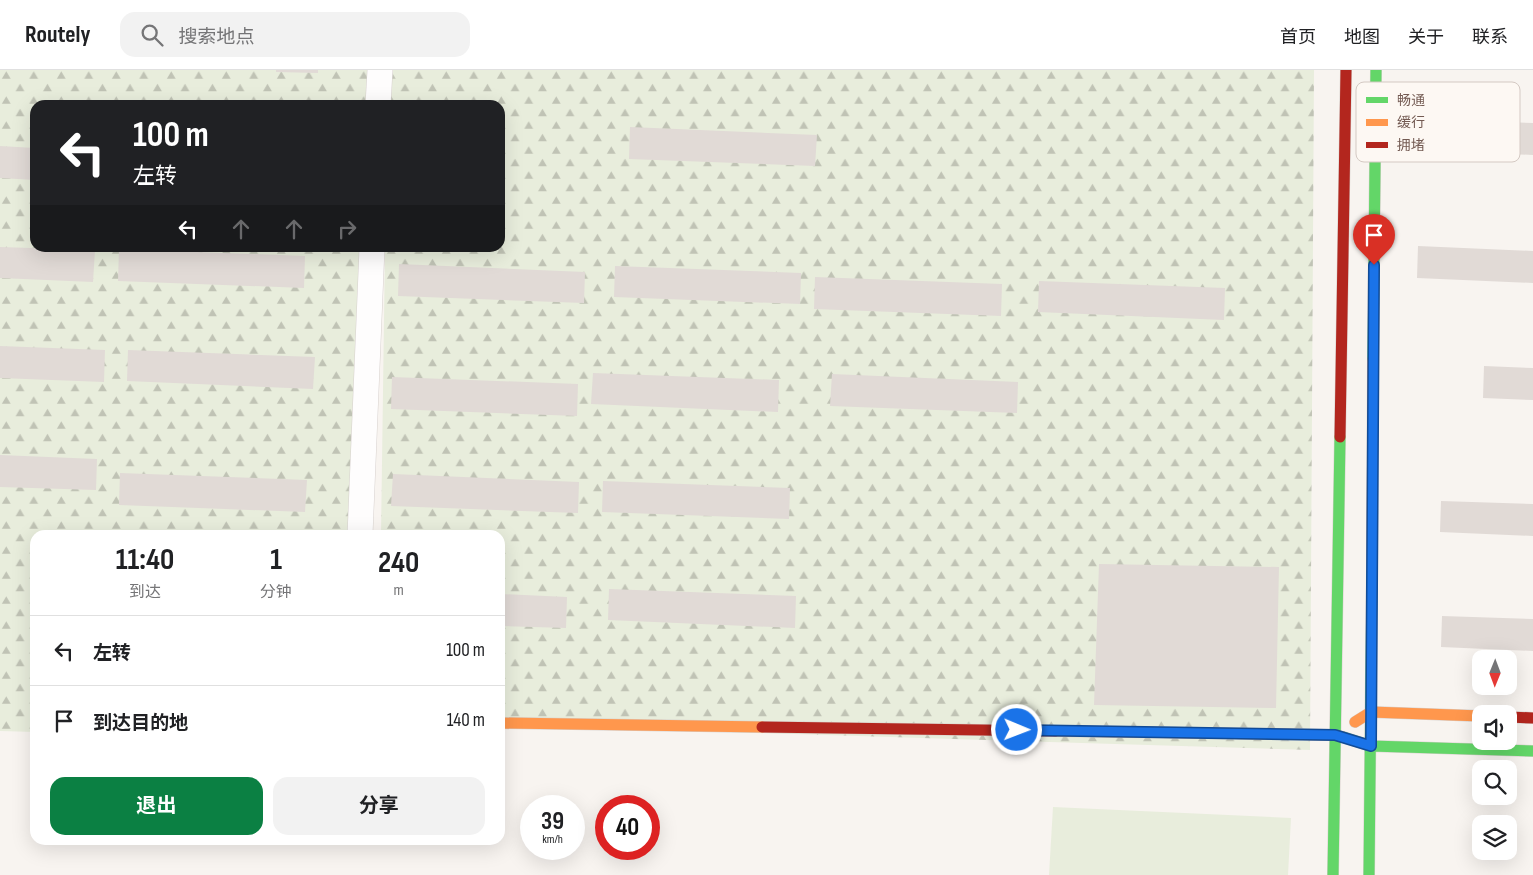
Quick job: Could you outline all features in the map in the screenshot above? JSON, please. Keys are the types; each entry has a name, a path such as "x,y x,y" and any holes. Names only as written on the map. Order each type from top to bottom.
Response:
{"street":[{"path":"378,100 380,70"},
{"path":"1334,875 1346,70"},
{"path":"1369,875 1375,162"},
{"path":"360,530 372,252"},
{"path":"1335,735 1370,712 1472,716"},
{"path":"1517,717 1533,718"},
{"path":"505,723 1335,735 1371,746 1533,751"}],"green space":[{"path":"0,70 367,70 367,100 30,100 30,252 366,252 364,530 30,530 30,732 0,731"},
{"path":"387,70 1314,70 1310,750 505,725 505,530 381,530 385,252 505,252 505,100 387,100"},
{"path":"1053,807 1291,818 1288,875 1049,875"}],"building":[{"path":"276,70 318,70 318,73 276,72"},
{"path":"1520,123 1533,123 1533,155 1520,154"},
{"path":"630,127 817,135 815,166 629,159"},
{"path":"0,146 30,148 30,180 0,178"},
{"path":"1418,246 1533,251 1533,283 1417,278"},
{"path":"0,247 30,248 30,252 95,252 93,282 0,278"},
{"path":"119,252 199,252 305,256 304,288 118,281"},
{"path":"399,264 585,272 584,303 398,296"},
{"path":"615,266 801,273 800,304 614,297"},
{"path":"815,277 1002,284 1001,316 814,309"},
{"path":"1039,281 1225,288 1224,320 1038,312"},
{"path":"0,346 105,350 104,382 0,378"},
{"path":"128,350 315,357 313,389 127,381"},
{"path":"1484,366 1533,368 1533,400 1483,398"},
{"path":"593,373 779,380 778,412 591,404"},
{"path":"832,374 1018,382 1017,413 830,406"},
{"path":"392,377 578,384 577,416 391,409"},
{"path":"0,455 97,459 96,490 0,487"},
{"path":"120,473 307,480 305,512 119,505"},
{"path":"393,474 579,482 578,513 391,506"},
{"path":"603,481 790,488 789,519 602,512"},
{"path":"1441,501 1533,504 1533,536 1440,532"},
{"path":"1099,564 1279,567 1276,708 1094,705"},
{"path":"609,589 796,596 795,628 608,620"},
{"path":"505,594 567,597 566,628 505,626"},
{"path":"1442,616 1533,619 1533,651 1441,647"}],"traffic: fast":[{"path":"1376,70 1376,82"},
{"path":"1373,359 1375,162"},
{"path":"1333,875 1340,437"},
{"path":"1369,875 1372,572"},
{"path":"1343,737 1371,746 1533,751"}],"traffic: slow":[{"path":"1372,572 1373,359"},
{"path":"1355,722 1371,712 1472,716"},
{"path":"505,723 762,727"},
{"path":"1055,731 1335,735 1343,737"}],"traffic: jam":[{"path":"1340,437 1346,70"},
{"path":"1517,717 1533,718"},
{"path":"762,727 1055,731"}],"route":[{"path":"1017,730 1335,735 1371,746 1374,265"}]}
